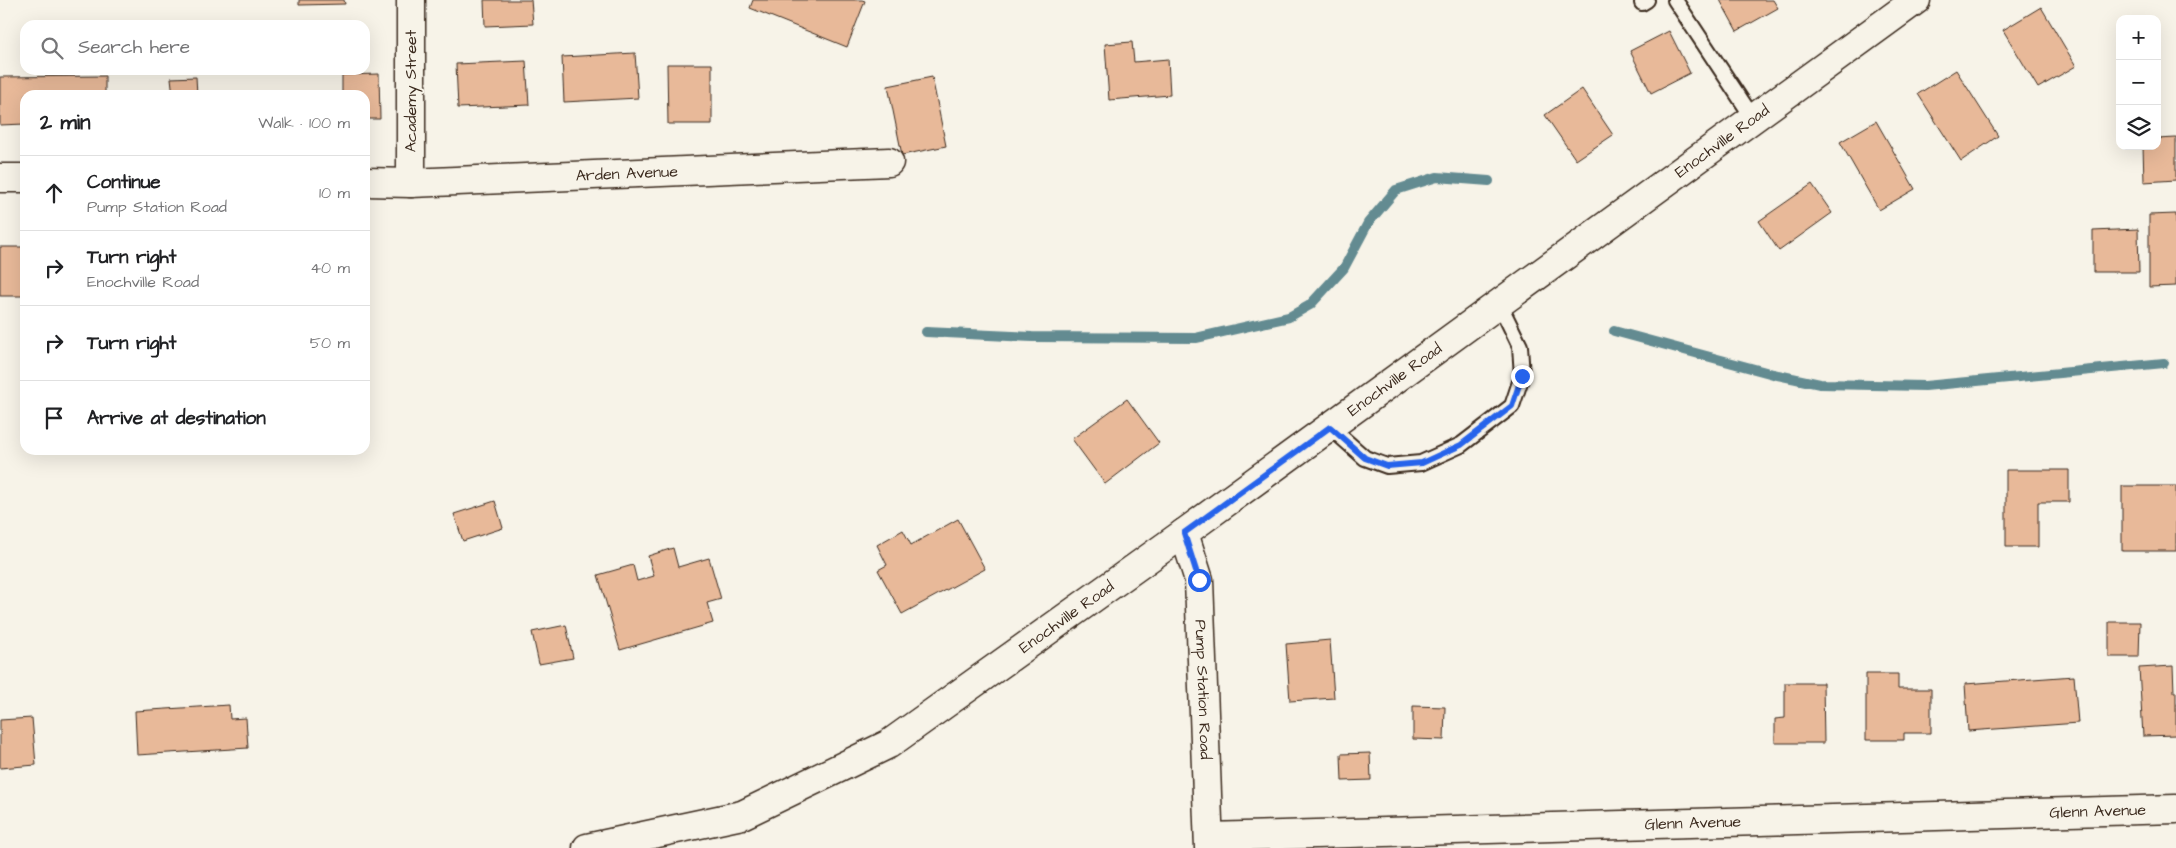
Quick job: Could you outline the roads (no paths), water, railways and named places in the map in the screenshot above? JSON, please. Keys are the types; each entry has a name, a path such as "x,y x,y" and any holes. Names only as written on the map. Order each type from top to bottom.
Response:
{"street":[{"name":"Academy Street","path":"410,183 411,0"},
{"name":"Enochville Road","path":"587,848 742,815 889,744 1184,533 1916,0"},
{"name":"Arden Avenue","path":"370,182 410,183 889,162"},
{"path":"0,178 20,178"},
{"name":"Pump Station Road","path":"1184,533 1199,580 1209,842"},
{"name":"Glenn Avenue","path":"1209,842 2176,809"}],"lane":[{"path":"1675,0 1753,118"},
{"path":"1330,427 1365,458 1387,466 1422,463 1461,445 1512,406 1522,376 1520,346 1499,303"}],"waterway":[{"path":"926,332 1032,337 1196,338 1289,317 1310,305 1344,268 1368,223 1396,190 1437,177 1489,181"},
{"path":"1614,331 1773,374 1820,384 1925,386 2164,363"}]}
